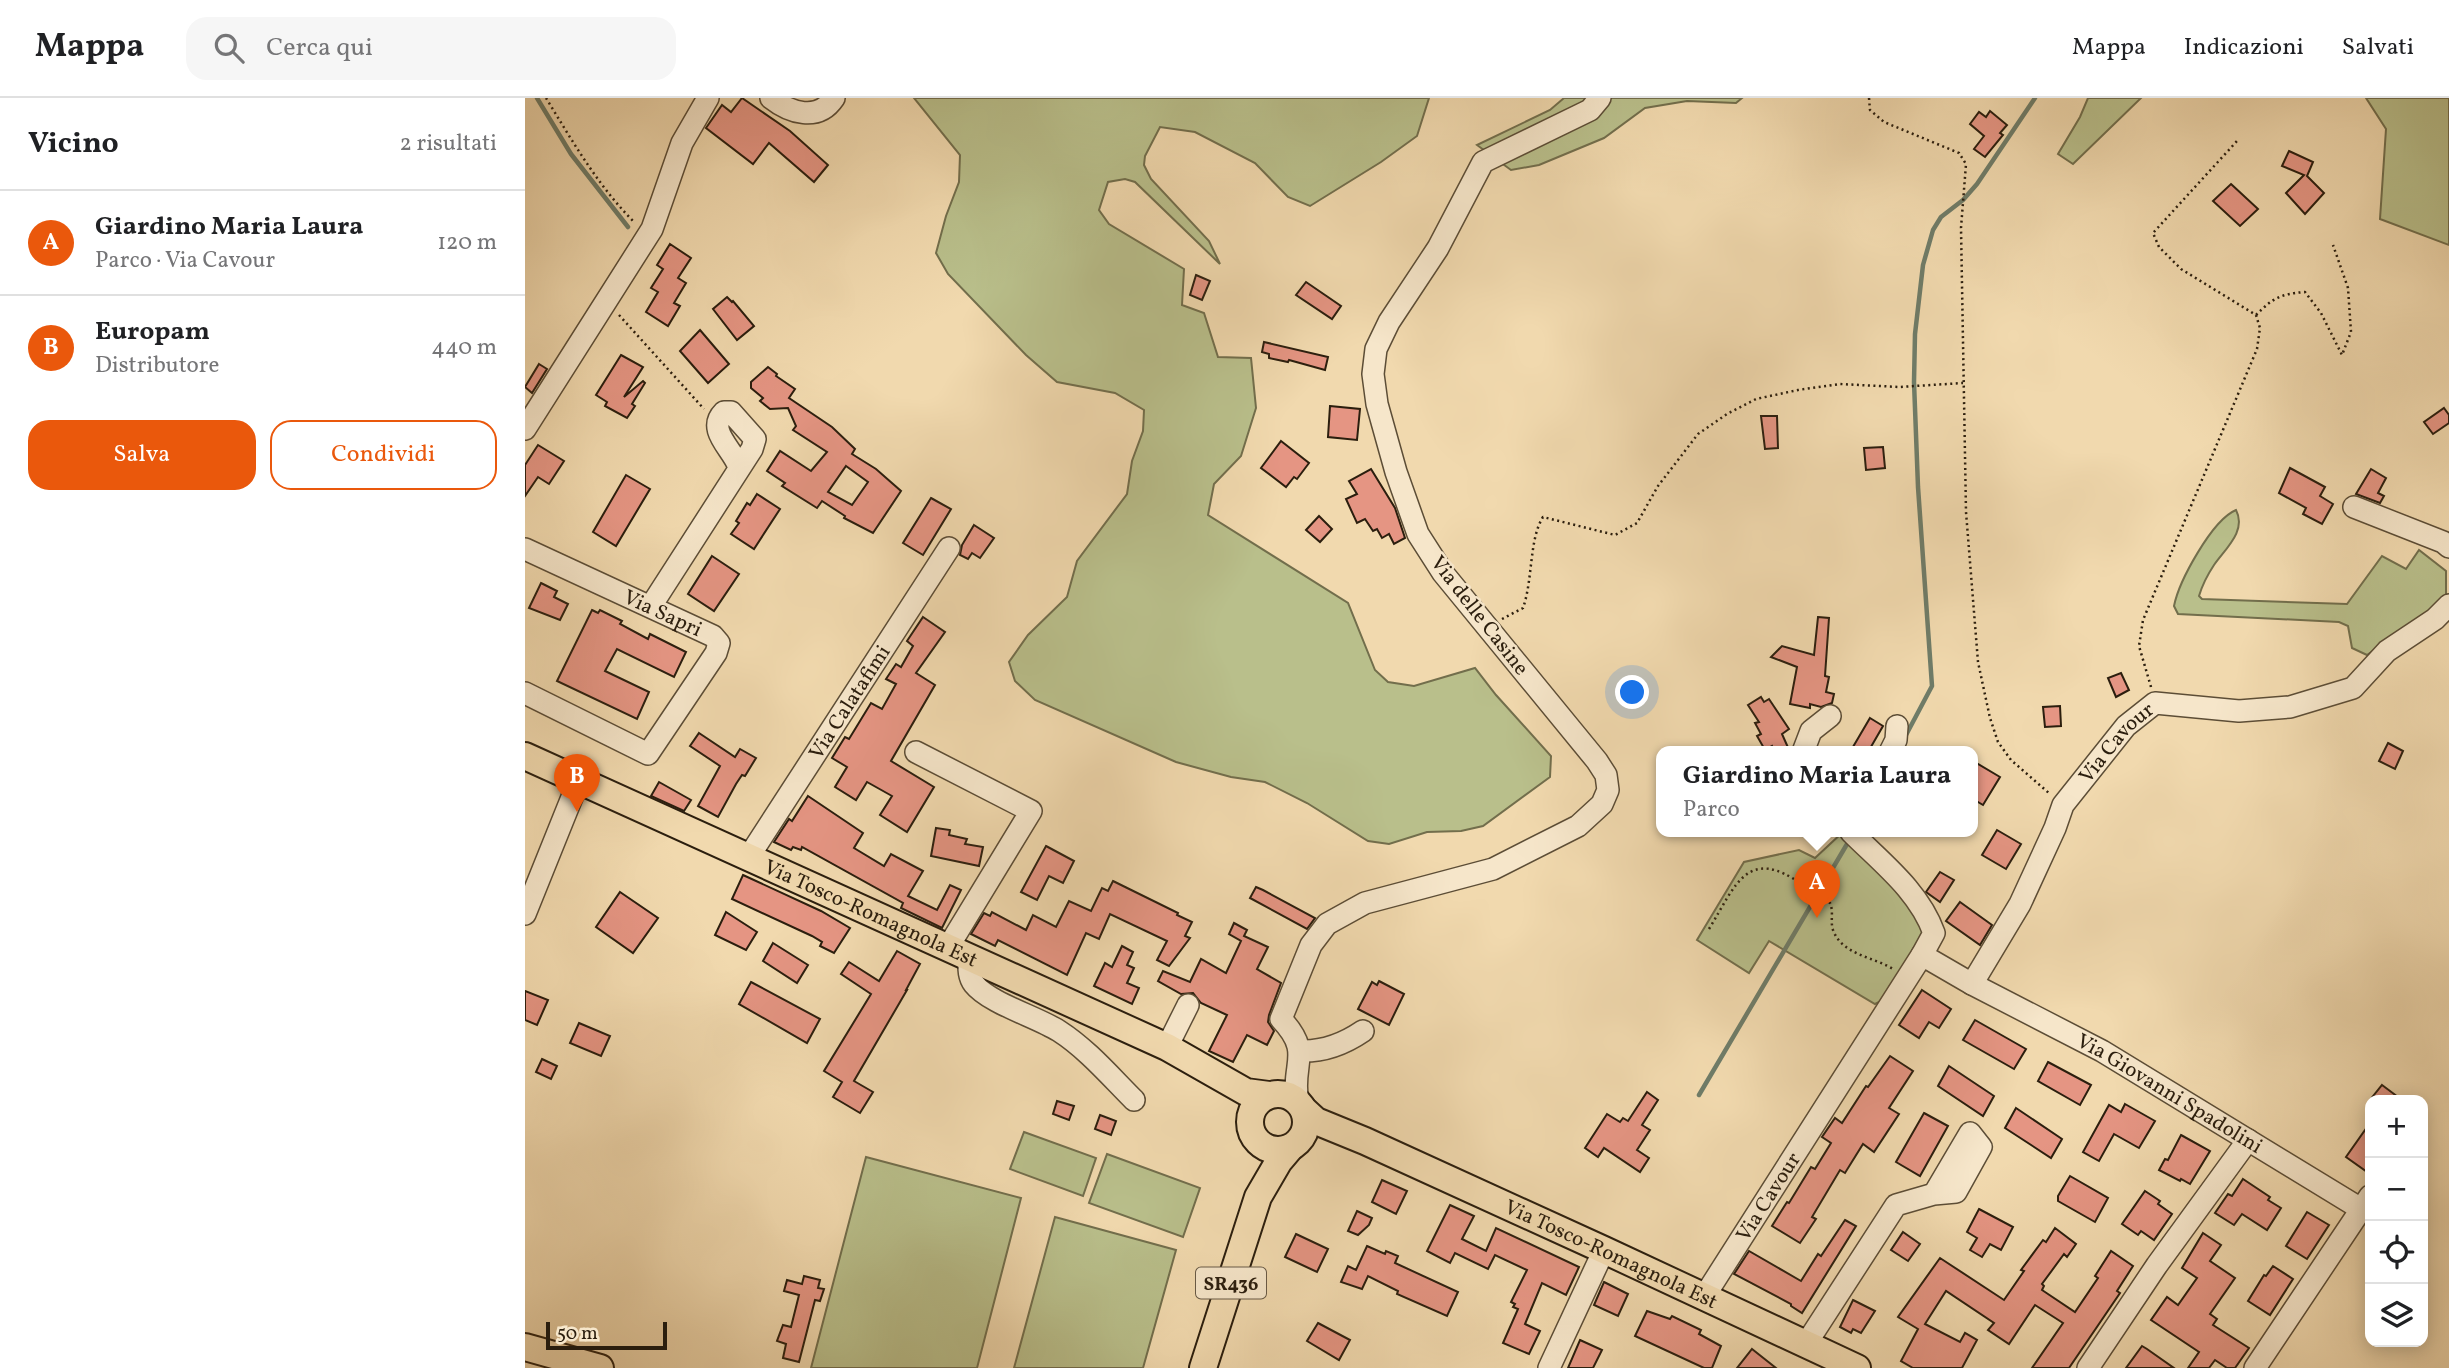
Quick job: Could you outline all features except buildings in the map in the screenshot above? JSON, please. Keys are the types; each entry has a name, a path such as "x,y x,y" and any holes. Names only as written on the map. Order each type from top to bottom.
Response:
{"main road":[{"name":"Via Tosco-Romagnola Est","path":"525,756 1167,1047 1246,1092 1287,1100 1316,1121 1604,1250 1857,1368"},
{"name":"Via Tosco-Romagnola Est","path":"1215,1075 1255,1133 1276,1150 1293,1146 1365,1141"},
{"path":"1255,1133 1255,1105 1287,1100 1306,1127 1293,1146"},
{"name":"SR436","path":"1255,1133 1258,1197"},
{"name":"SR436","path":"1203,1368 1258,1197 1279,1161 1293,1146"},
{"path":"525,1347 552,1362 600,1368"}],"street":[{"path":"526,426 650,232 682,143 708,98"},
{"path":"771,98 796,112 814,113 828,107 834,98"},
{"name":"Via delle Casine","path":"1299,1061 1292,1033 1281,1019 1311,945 1327,924 1365,903 1493,869 1579,826 1602,804 1608,790 1606,775 1597,761 1443,573 1419,534 1396,472 1377,404 1373,374 1376,349 1389,322 1438,248 1483,162 1590,110 1600,98"},
{"path":"651,606 752,449 755,439 731,412 724,412 718,418"},
{"path":"2354,507 2443,542 2449,547"},
{"name":"Via Sapri","path":"525,548 713,636 719,643 716,653 648,754 525,693"},
{"name":"Via Calatafimi","path":"748,858 949,548"},
{"name":"Via Cavour","path":"1972,984 2020,904 2063,805 2126,726 2155,703 2239,711 2290,707 2353,688 2387,651 2435,619 2449,605"},
{"path":"1805,746 1811,731 1830,716"},
{"path":"1893,746 1897,726"},
{"path":"916,752 1031,811 958,954 974,984 1073,1041 1134,1100"},
{"path":"525,914 579,780"},
{"name":"Via Cavour","path":"1704,1297 1934,933 1927,913 1901,881 1856,837"},
{"path":"1922,955 1972,984"},
{"name":"Via Giovanni Spadolini","path":"1972,984 2102,1051 2248,1140 2365,1202"},
{"path":"1167,1047 1188,1005"},
{"path":"1287,1100 1295,1090 1299,1061 1349,1041 1363,1031"},
{"path":"2088,1368 2157,1265 2248,1140"},
{"path":"1806,1344 1896,1205 1934,1194"},
{"path":"2261,1366 2365,1205"},
{"path":"1549,1368 1604,1250"}],"path":[{"path":"546,98 585,163 620,207 650,232"},
{"path":"1869,98 1870,110 1884,122 1958,153 1966,164 1962,209 1963,383 1967,526 1978,662 1998,742 2011,760 2063,805"},
{"path":"2155,703 2139,646 2143,620 2257,349 2260,328 2256,316 2181,269 2159,247 2153,233 2237,141"},
{"path":"2256,316 2271,299 2289,293 2305,292 2321,313 2342,355 2351,332 2347,288 2333,245"},
{"path":"607,300 699,406 718,418"},
{"path":"1487,627 1523,608 1529,589 1536,528 1543,517 1615,535 1637,523 1658,486 1698,434 1727,414 1756,400 1840,384 1906,387 1963,383"},
{"path":"1709,929 1740,879 1753,869 1774,867 1792,875 1825,897 1832,906 1833,930 1843,944 1908,978"}],"green space":[{"path":"914,98 1429,98 1417,136 1310,206 1288,197 1255,163 1195,132 1160,127 1145,156 1144,165 1151,179 1209,241 1220,264 1135,182 1125,179 1108,182 1099,210 1109,224 1184,269 1182,305 1204,313 1218,357 1251,358 1256,408 1241,456 1214,484 1208,515 1348,603 1375,670 1388,682 1414,686 1475,668 1551,756 1550,777 1483,826 1461,831 1427,832 1389,844 1368,841 1307,803 1265,782 1231,777 1176,762 1035,700 1015,681 1009,662 1028,635 1067,597 1077,561 1127,494 1132,461 1143,431 1144,410 1115,393 1057,382 1026,355 948,274 936,253 959,182 960,155"},
{"path":"1564,98 1742,98 1736,103 1687,101 1645,108 1604,138 1539,165 1511,170 1477,145 1550,110"},
{"path":"2088,98 2141,98 2073,164 2058,154"},
{"path":"2366,98 2449,98 2449,245 2380,219 2386,129"},
{"path":"2236,510 2239,518 2237,532 2207,576 2199,596 2202,599 2347,604 2382,556 2406,569 2419,550 2446,571 2446,594 2439,604 2367,655 2352,648 2348,626 2339,622 2178,614 2174,606 2189,567 2207,538"},
{"path":"1838,837 1848,837 1919,910 1925,935 1881,1001 1875,1004 1769,941 1749,973 1697,940 1744,862 1799,850 1815,858"},
{"path":"1024,1132 1096,1158 1083,1196 1010,1169"},
{"path":"1107,1154 1200,1188 1183,1237 1089,1203"},
{"path":"866,1157 1021,1198 977,1368 811,1368"},
{"path":"1055,1217 1176,1250 1143,1368 1014,1368"}],"waterway":[{"path":"537,98 571,154 628,227"},
{"path":"1906,735 1932,686 1918,487 1914,382 1915,334 1923,265 1933,230 1941,217 1963,200 1977,184 2035,98"},
{"path":"1699,1095 1850,839"}],"place":[{"name":"Europam","path":"577,812"},
{"name":"Giardino Maria Laura","path":"1817,918"}]}
